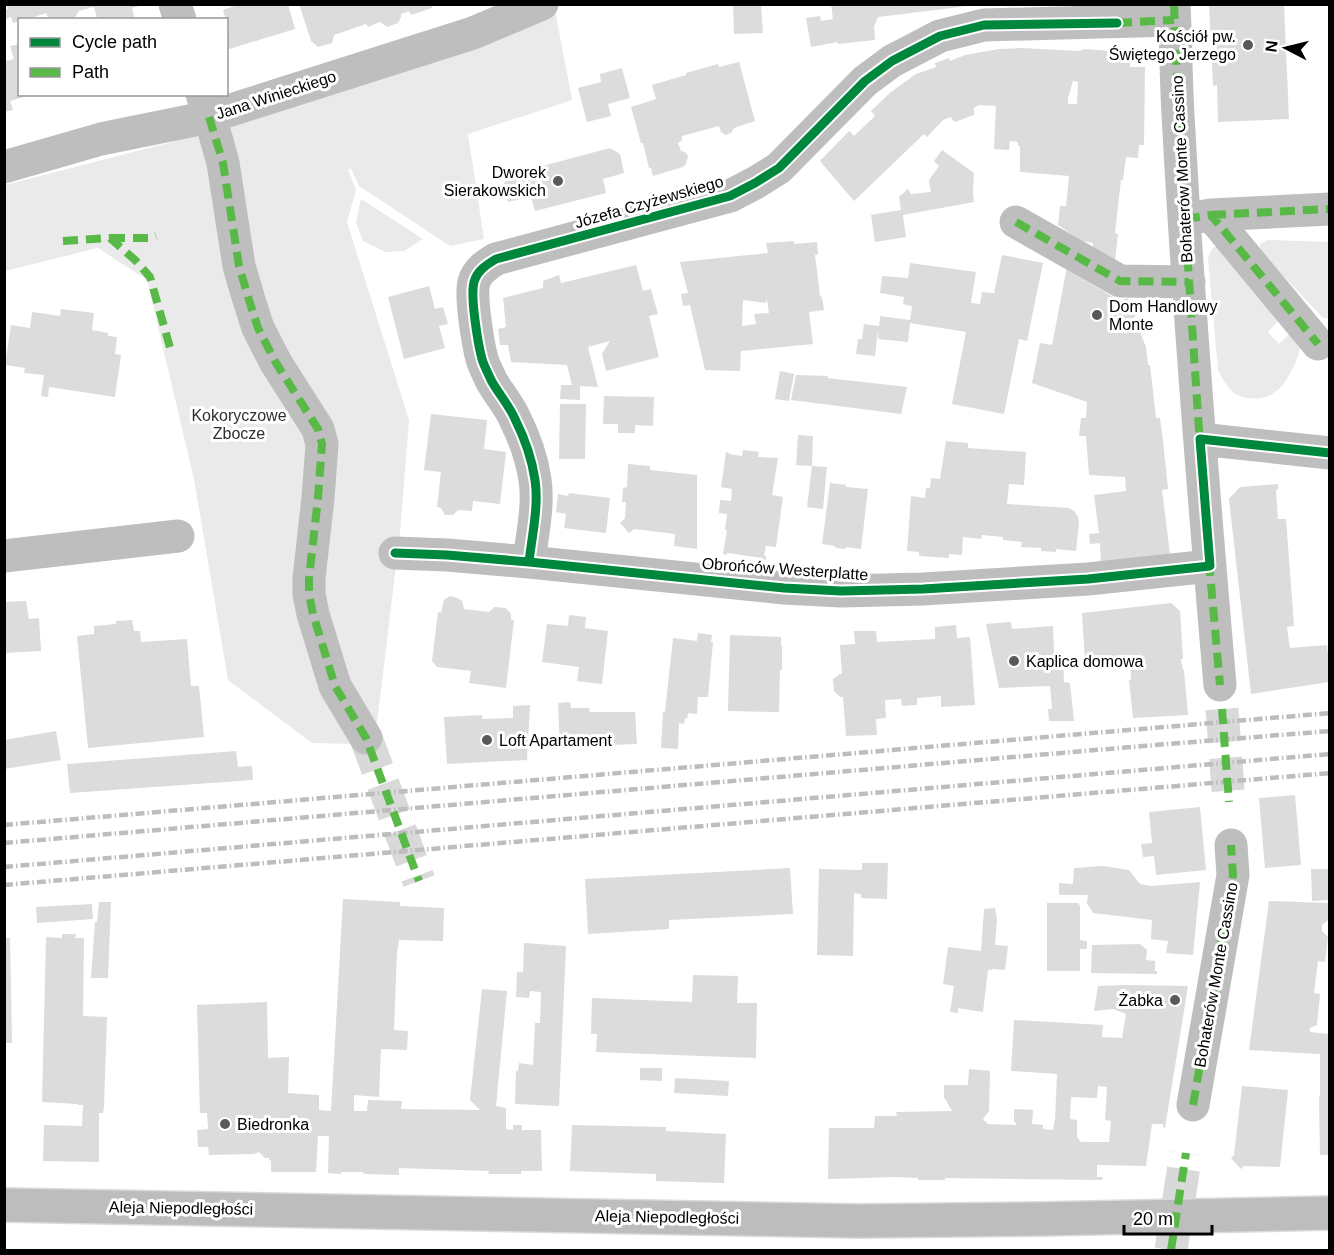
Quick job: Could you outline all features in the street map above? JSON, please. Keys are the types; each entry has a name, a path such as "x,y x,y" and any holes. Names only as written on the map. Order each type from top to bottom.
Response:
{"main road":[{"name":"Aleja Niepodległości","path":"4,1204 859,1221 1329,1213"}],"street":[{"name":"Jana Winieckiego","path":"4,166 101,139 205,106 473,33 542,4"},
{"name":"Bohaterów Monte Cassino","path":"1124,22 1174,12 1179,130 1198,217 1189,282 1220,685"},
{"name":"Józefa Czyżewskiego","path":"529,561 536,498 535,479 528,451 515,417 492,382 482,360 477,333 474,282 486,265 496,260 730,195 755,183 779,168 865,81 892,61 940,36 984,26 1124,22"},
{"path":"205,106 223,163 240,266 258,328 276,363 318,429 322,444 309,594 335,686 366,738"},
{"path":"1198,217 1329,209"},
{"path":"1198,217 1318,344"},
{"name":"Bohaterów Monte Cassino","path":"1016,222 1120,281 1189,282"},
{"path":"1200,440 1329,453"},
{"path":"4,556 178,536"},
{"name":"Obrońców Westerplatte","path":"395,553 529,561 784,588 841,591 923,589 1088,579 1210,566"},
{"name":"Bohaterów Monte Cassino","path":"1193,1105 1233,875 1231,845"}],"green space":[{"name":"Kokoryczowe Zbocze","path":"555,10 572,100 468,134 484,239 450,246 359,186 351,169 348,169 356,190 347,222 409,420 400,533 376,731 356,744 312,743 228,680 194,479 147,280 98,248 5,271 5,185 172,142"},
{"path":"361,199 423,239 404,251 385,252 363,241 356,222"},
{"path":"1267,240 1329,242 1330,315 1328,318 1323,318 1260,251 1260,244"},
{"path":"1214,247 1218,247 1278,321 1268,332 1279,344 1289,334 1300,348 1294,366 1284,384 1266,397 1239,396 1227,385 1218,370 1208,258"}],"building":[{"path":"6,4 143,4 132,8 134,18 97,18 94,7 79,11 71,18 48,18 46,13 31,18 18,18 18,22 13,23 11,17 4,20 4,10 8,9"},
{"path":"240,4 288,4 295,29 228,49 228,18 225,18 223,10"},
{"path":"299,4 431,4 432,8 411,15 409,11 401,14 398,23 387,27 380,22 368,27 366,24 334,35 332,43 318,47 311,41"},
{"path":"733,4 761,4 763,33 734,34"},
{"path":"831,4 967,4 968,6 878,17 874,27 875,40 838,44 837,42 811,47 806,18 820,16 821,21 833,19"},
{"name":"Kościół pw. Świętego Jerzego","path":"1209,4 1284,4 1289,119 1218,122 1217,85 1213,86"},
{"path":"18,44 18,96 27,96 10,101 13,110 4,112 4,56 7,61 14,59 10,46"},
{"path":"999,49 1080,51 1083,49 1124,52 1131,59 1130,67 1145,67 1144,145 1139,145 1138,158 1126,157 1115,233 1118,234 1115,260 1093,255 1093,243 1081,241 1058,225 1060,206 1066,206 1069,176 1020,172 1018,142 1010,141 1009,150 994,149 996,106 979,105 974,108 974,115 955,122 950,117 943,120 927,137 924,134 854,201 820,161 849,131 854,136 875,116 871,111 891,92 916,74 936,67 935,63 949,58 950,61 965,55","holes":["1073,81 1078,82 1077,104 1068,104"]},
{"path":"739,62 755,121 734,128 726,135 721,132 719,126 682,136 682,140 678,143 681,151 688,156 686,164 653,176 631,107 656,99 652,85 718,64 719,67"},
{"path":"622,68 630,98 608,104 611,116 587,122 578,88 601,82 600,74"},
{"name":"Dworek Sierakowskich","path":"610,148 620,154 624,173 603,179 606,193 535,211 531,197 508,202 503,185 509,175"},
{"path":"942,150 974,173 974,202 903,215 906,237 875,242 871,215 901,210 899,197 908,189 911,194 931,192 929,180 939,166 934,161"},
{"path":"817,242 818,254 815,255 824,310 809,312 813,344 741,351 740,371 705,370 690,305 683,306 681,294 688,293 680,262 768,253 766,243","holes":["743,300 765,303 767,300 769,313 754,314 756,324 742,326"]},
{"path":"1002,255 1043,263 1027,341 1019,339 1004,414 952,404 966,332 910,323 908,342 878,339 878,330 875,356 856,354 858,339 862,339 864,324 879,326 880,316 910,320 912,306 903,304 904,297 880,293 882,276 908,278 910,263 976,272 971,303 980,304 982,292 994,293"},
{"path":"636,265 643,291 651,289 658,314 649,316 659,357 606,371 602,354 610,341 588,347 598,387 580,386 580,400 560,399 561,385 572,385 567,365 511,362 508,345 500,345 498,329 506,327 503,298 543,288 543,281 559,275 561,283"},
{"path":"1067,267 1069,271 1120,301 1127,298 1139,313 1134,317 1146,347 1156,418 1160,418 1163,440 1168,489 1162,490 1170,554 1101,563 1100,543 1090,544 1089,534 1099,533 1094,495 1126,491 1125,477 1089,475 1086,436 1079,436 1081,418 1086,418 1087,402 1032,383 1040,343 1052,345"},
{"path":"429,286 435,309 443,307 448,324 439,326 445,348 404,359 388,297"},
{"path":"61,309 94,313 92,330 117,337 115,354 121,355 115,397 49,387 48,397 41,396 44,375 24,373 25,368 5,365 11,325 30,328 32,312 60,316"},
{"path":"780,371 794,374 789,401 775,399"},
{"path":"796,375 828,376 827,378 907,387 901,414 791,400"},
{"path":"604,396 654,397 653,426 635,425 635,433 618,433 618,424 603,424"},
{"path":"560,404 586,404 585,459 559,459"},
{"path":"431,414 487,420 484,449 506,452 500,504 473,501 472,511 458,510 453,515 445,515 441,508 437,507 441,472 424,470"},
{"path":"798,435 813,436 812,466 796,465"},
{"path":"946,441 968,443 968,448 1026,452 1024,485 1009,484 1007,504 1069,508 1074,511 1079,522 1076,551 1056,549 1056,552 1041,551 1041,548 1021,547 1022,542 982,535 981,539 963,537 962,555 949,554 949,558 919,556 919,552 907,551 911,496 925,498 926,488 930,488 931,478 940,479"},
{"path":"743,450 759,452 758,457 778,458 772,495 783,497 776,547 766,546 764,556 766,560 723,554 727,514 719,513 720,500 731,501 732,489 721,487 726,452 742,456"},
{"path":"628,464 650,466 650,470 697,475 697,549 674,546 675,534 634,529 629,533 620,523 625,518 626,502 622,502 623,488 627,487"},
{"path":"812,466 827,467 823,509 807,507"},
{"path":"830,483 868,489 861,549 836,548 822,544"},
{"path":"1278,484 1276,490 1278,519 1286,519 1294,626 1287,627 1290,648 1327,645 1329,682 1251,694 1229,499 1240,487"},
{"path":"569,493 610,498 606,533 564,528 566,514 556,512 558,494 568,496"},
{"path":"450,596 462,601 464,609 489,612 494,607 506,608 511,614 511,620 514,620 506,688 469,683 471,671 437,667 432,661 438,612 441,613 444,600"},
{"path":"26,601 29,619 39,618 41,651 4,653 4,602"},
{"path":"1171,603 1180,611 1183,659 1181,659 1188,715 1133,718 1129,680 1131,680 1130,658 1085,661 1082,613"},
{"path":"569,615 586,617 585,628 608,631 602,684 577,681 579,667 542,662 547,624 568,626"},
{"path":"132,620 134,631 140,631 141,642 187,639 191,686 199,686 204,737 88,748 77,636 94,634 94,626"},
{"path":"1011,622 1012,629 1053,626 1054,652 1063,652 1064,682 1070,683 1074,721 1049,721 1048,709 1052,709 1050,686 999,688 986,624"},
{"path":"956,625 957,638 970,637 975,705 941,707 941,696 917,698 917,705 902,706 901,699 885,700 886,718 876,719 877,735 846,736 843,697 834,691 833,679 842,674 840,645 855,644 854,631 876,631 877,642 935,639 935,627"},
{"path":"698,633 712,635 708,697 698,697 697,714 688,713 684,724 679,723 678,749 661,748 663,712 665,712 673,638 697,641"},
{"path":"730,635 781,637 782,670 780,670 779,712 728,711"},
{"path":"570,702 571,708 589,708 590,712 635,712 637,744 560,747 558,703"},
{"name":"Loft Apartament","path":"530,705 527,760 447,764 444,717 482,715 482,719 513,718 513,706"},
{"path":"56,731 61,760 4,769 4,740"},
{"path":"236,751 238,767 252,766 253,780 70,793 67,764"},
{"path":"1295,795 1301,865 1265,868 1259,798"},
{"path":"1200,807 1206,870 1156,875 1154,856 1143,857 1141,844 1152,843 1149,812"},
{"path":"862,863 888,863 887,899 861,898 861,894 854,893 853,956 817,955 819,869 862,870"},
{"path":"1103,866 1129,870 1140,884 1151,886 1200,882 1193,955 1166,953 1168,941 1151,939 1152,920 1093,913 1087,903 1088,895 1059,895 1059,883 1073,884 1074,868"},
{"path":"790,868 793,914 669,920 669,929 588,934 585,879"},
{"path":"1311,869 1329,869 1329,900 1312,901"},
{"path":"343,899 400,902 400,906 444,908 443,941 399,940 394,1030 408,1031 407,1050 381,1049 379,1097 354,1095 354,1111 367,1111 368,1100 402,1101 401,1109 480,1110 470,1100 482,989 507,991 496,1106 506,1108 506,1129 513,1130 513,1125 522,1125 522,1130 541,1130 542,1171 521,1171 521,1174 488,1174 489,1171 399,1168 399,1175 364,1174 363,1172 328,1173 329,1136 318,1136 316,1172 271,1172 271,1160 269,1161 269,1158 265,1158 259,1152 209,1155 208,1147 198,1147 197,1130 208,1129 207,1113 200,1113 197,1005 267,1002 268,1058 289,1057 288,1093 319,1095 319,1110 331,1111"},
{"path":"1269,901 1329,903 1329,922 1328,920 1322,925 1322,931 1328,937 1325,962 1318,961 1314,993 1320,994 1317,1025 1310,1028 1310,1032 1329,1034 1329,1155 1320,1155 1320,1054 1249,1050"},
{"path":"99,902 111,902 108,978 91,978 95,922 97,922"},
{"path":"1047,903 1078,903 1080,906 1080,940 1087,941 1087,949 1080,949 1080,971 1047,971"},
{"path":"92,904 93,919 37,923 36,907"},
{"path":"995,908 997,920 995,945 1008,946 1005,970 988,970 983,1012 958,1008 958,1013 950,1012 954,986 943,984 948,947 981,951 984,909"},
{"path":"62,934 76,934 75,938 84,938 83,1016 107,1017 104,1106 103,1113 99,1113 99,1162 43,1161 44,1125 82,1126 83,1105 42,1102 46,937 62,938"},
{"path":"4,938 10,938 12,1043 4,1043"},
{"path":"524,943 566,946 559,1106 515,1104 516,1071 518,1071 519,1063 533,1065 535,1023 540,1023 541,992 530,991 529,998 516,997 517,972 523,972"},
{"path":"1140,944 1147,950 1146,960 1155,961 1157,974 1091,973 1092,945"},
{"path":"693,975 738,976 737,1003 757,1003 756,1058 596,1052 597,1034 591,1034 592,998 692,1002"},
{"path":"1098,986 1188,986 1165,1128 1163,1124 1152,1124 1146,1166 1097,1165 1097,1177 1103,1177 1102,1180 945,1178 945,1180 918,1180 918,1178 897,1177 828,1179 829,1128 874,1128 875,1116 897,1116 896,1112 952,1111 944,1097 944,1085 968,1085 969,1069 990,1071 989,1111 983,1119 988,1124 1017,1125 1014,1121 1014,1109 1033,1110 1032,1124 1043,1125 1043,1129 1053,1130 1057,1074 1011,1071 1014,1020 1103,1025 1102,1037 1122,1038 1126,1014 1113,1009 1094,1011","holes":["1098,1086 1107,1087 1105,1120 1111,1121 1109,1142 1081,1142 1077,1137 1077,1120 1070,1119 1071,1097 1097,1098"]},
{"path":"640,1068 662,1068 662,1081 640,1080"},
{"path":"675,1078 729,1081 728,1096 674,1093"},
{"path":"1242,1086 1288,1090 1280,1167 1244,1166 1241,1169 1231,1158 1234,1155"},
{"path":"572,1125 666,1127 666,1131 726,1134 724,1183 656,1181 656,1174 570,1171"}],"tunnel":[{"path":"1222,709 1229,802"},
{"path":"366,738 419,881"},
{"path":"1171,1250 1186,1153"}],"railway":[{"path":"4,825 1330,713"},
{"path":"4,843 1330,731"},
{"path":"4,867 1330,754"},
{"path":"4,885 1330,773"}],"marked path":[{"path":"1174,4 1179,130 1200,445"},
{"path":"1117,23 1174,20"},
{"path":"209,117 223,163 239,266 258,328 276,363 318,429 322,444 309,578 313,614 335,686 366,738 419,881"},
{"path":"1211,215 1330,209"},
{"path":"1185,219 1211,215 1318,344"},
{"path":"1016,222 1120,281 1189,282"},
{"path":"110,238 156,236"},
{"path":"63,241 110,238 135,260 150,277 171,351"},
{"path":"1209,561 1220,685"},
{"path":"1222,709 1229,802"},
{"path":"1193,1105 1233,875 1231,845"},
{"path":"1171,1250 1186,1153"}],"cycle path":[{"path":"529,562 536,510 535,480 522,433 491,380 482,359 473,298 475,278 482,269 496,259 730,196 779,168 865,81 892,61 940,36 984,25 1117,23"},
{"path":"395,553 447,555 784,588 841,591 923,589 1088,579 1210,566 1200,439 1330,453"}],"place":[{"name":"Kościół pw. Świętego Jerzego","path":"1248,45"},
{"name":"Dworek Sierakowskich","path":"558,181"},
{"name":"Dom Handlowy Monte","path":"1097,315"},
{"name":"Kaplica domowa","path":"1014,661"},
{"name":"Loft Apartament","path":"487,740"},
{"name":"Żabka","path":"1175,1000"},
{"name":"Biedronka","path":"225,1124"}]}
